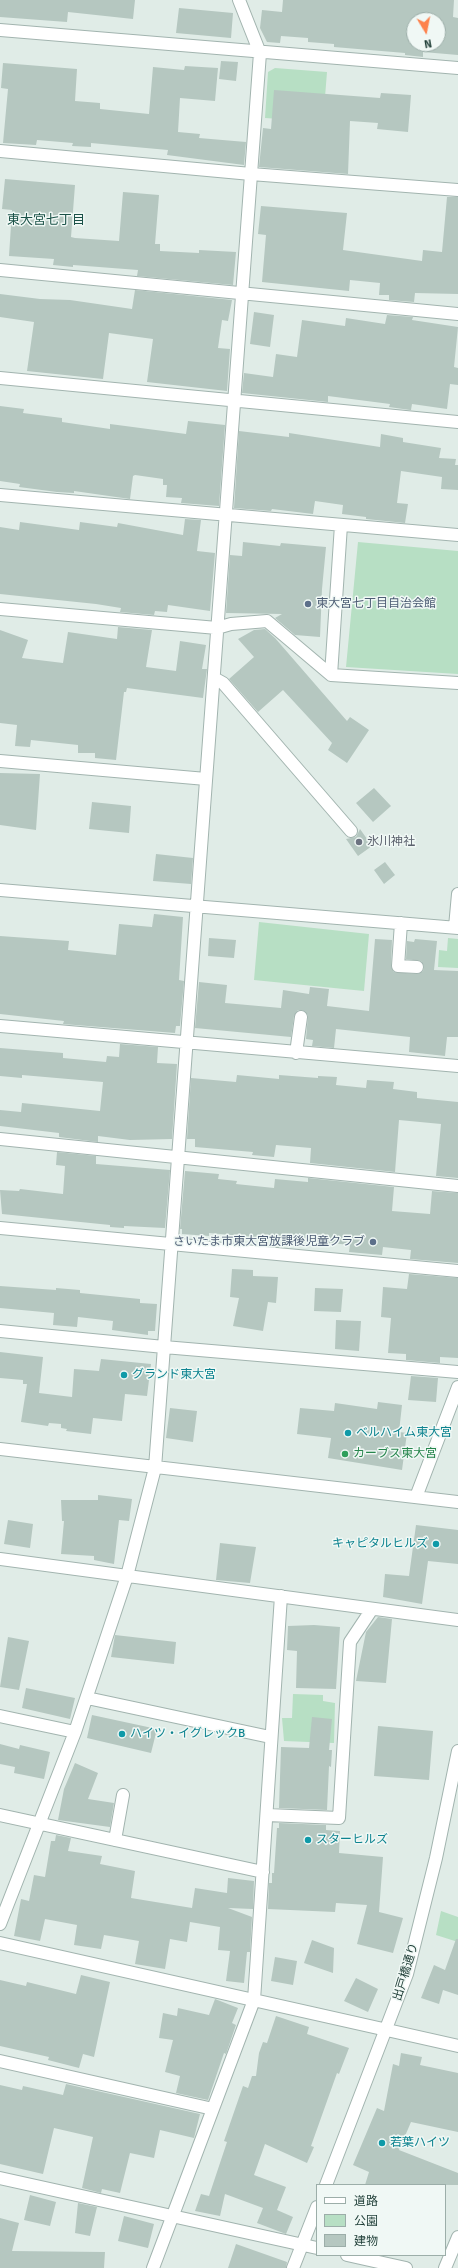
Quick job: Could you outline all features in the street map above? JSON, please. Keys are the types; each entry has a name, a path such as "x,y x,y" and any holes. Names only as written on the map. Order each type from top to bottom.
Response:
{"street":[{"path":"0,1924 87,1698 127,1576 155,1468 260,53 239,0"},
{"path":"0,30 260,53 458,68"},
{"path":"0,151 251,174 458,190"},
{"path":"0,270 458,314"},
{"path":"0,378 234,402 458,422"},
{"path":"0,495 458,535"},
{"path":"331,675 341,525"},
{"path":"0,608 217,628 231,624 267,621 331,675 458,683"},
{"path":"214,678 223,683 351,831"},
{"path":"0,761 206,779"},
{"path":"0,890 457,928 458,894"},
{"path":"401,923 398,966 417,967"},
{"path":"296,1053 301,1016"},
{"path":"0,1026 187,1044 458,1066"},
{"path":"0,1139 458,1186"},
{"path":"0,1228 458,1271"},
{"path":"0,1330 164,1347 458,1372"},
{"path":"416,1497 458,1387"},
{"path":"0,1450 458,1502"},
{"path":"0,1559 458,1620"},
{"path":"153,2268 254,2000 267,1815 270,1737 281,1596"},
{"path":"267,1815 339,1818 350,1642 372,1609"},
{"path":"87,1698 270,1737"},
{"path":"0,1716 75,1732"},
{"name":"出戸橋通り","path":"326,2184 387,2030 407,1974 420,1925 458,1751"},
{"path":"115,1840 123,1795"},
{"path":"0,1815 263,1872"},
{"path":"0,1943 458,2046"},
{"path":"0,2062 213,2108"},
{"path":"0,2178 316,2248"},
{"path":"293,2268 316,2210"},
{"path":"445,2268 458,2237"},
{"path":"352,2256 406,2268"}],"green space":[{"path":"275,68 327,72 323,122 265,118 268,72"},
{"path":"358,542 458,551 458,674 346,667"},
{"path":"259,922 369,934 364,991 254,980"},
{"path":"448,938 458,939 458,968 438,967 439,950 447,951"},
{"path":"293,1694 323,1695 323,1701 335,1703 334,1743 284,1741 282,1718 292,1718"},
{"path":"441,1911 458,1917 458,1942 436,1935"}],"building":[{"path":"0,0 135,0 133,19 68,12 67,22 0,17"},
{"path":"283,0 454,0 453,17 458,18 458,55 423,52 423,57 405,55 405,53 334,47 334,44 308,42 308,38 281,36 280,43 267,42 260,28 262,10 282,12"},
{"path":"179,8 233,13 231,38 176,33"},
{"path":"221,61 238,62 236,81 219,79"},
{"path":"3,63 77,69 75,101 100,103 100,109 149,114 153,67 184,70 185,66 218,68 215,101 180,98 178,132 200,134 199,138 246,142 244,165 167,155 168,150 91,143 91,147 72,146 73,143 37,140 36,145 3,143 8,89 1,88"},
{"path":"274,90 380,98 381,93 411,95 408,132 377,129 378,123 350,121 348,174 259,167 263,128 271,129"},
{"path":"5,179 75,185 71,237 75,238 119,241 123,192 159,195 155,244 160,244 160,251 199,253 199,250 236,252 233,285 137,276 138,270 53,265 54,259 9,256 12,210 2,209"},
{"path":"447,197 458,197 458,294 415,293 414,302 389,300 389,295 379,295 380,283 350,280 349,291 262,282 266,235 258,234 261,206 347,213 343,250 422,261 423,250 442,252"},
{"path":"135,290 232,300 228,321 222,320 218,348 230,349 227,391 147,382 153,339 109,333 103,379 27,371 34,322 0,317 0,294 40,299 70,300 132,309"},
{"path":"254,312 274,315 270,347 250,344"},
{"path":"387,315 413,317 412,320 458,327 454,367 458,368 458,385 450,384 447,409 412,404 410,410 389,407 390,404 328,396 328,402 242,393 244,373 273,377 276,354 297,357 302,320 345,326 346,318 385,324"},
{"path":"0,406 24,409 23,413 62,418 62,422 110,429 110,424 186,434 188,421 225,425 219,506 181,503 182,498 166,497 167,485 163,485 163,479 135,475 133,476 130,499 74,491 74,493 57,492 19,487 20,484 0,481"},
{"path":"239,431 289,437 289,433 380,447 381,434 403,438 403,442 441,448 439,458 456,459 455,465 458,465 458,490 441,489 442,477 401,471 397,503 408,504 405,523 366,519 366,517 342,514 343,505 315,501 313,514 272,509 271,511 234,508"},
{"path":"185,519 201,520 197,551 215,553 210,611 168,605 167,612 155,611 154,615 120,612 121,608 96,604 0,594 0,527 19,530 20,522 79,530 80,522 117,527 118,523 183,535"},
{"path":"243,542 280,546 281,543 326,547 320,637 295,635 275,618 282,614 226,613 230,555 242,556"},
{"path":"118,627 152,630 146,667 176,671 180,641 206,645 202,669 207,669 203,698 127,688 126,692 124,692 116,760 95,758 95,753 78,753 78,745 31,740 30,747 15,746 17,725 0,723 0,630 28,640 22,658 63,663 68,632 117,639"},
{"path":"265,629 275,638 347,721 350,717 369,730 347,763 328,750 332,743 283,690 258,712 229,679 254,657 238,639 254,630"},
{"path":"0,773 40,774 36,830 0,825"},
{"path":"374,788 391,806 373,822 356,803"},
{"path":"92,802 131,806 129,833 89,829"},
{"name":"氷川神社","path":"360,829 372,846 358,856 346,839 356,837"},
{"path":"156,854 193,858 191,884 153,881"},
{"path":"385,862 395,875 384,884 374,870"},
{"path":"154,914 183,917 179,980 184,981 180,1026 176,1026 175,1033 63,1024 64,1021 0,1014 0,936 69,941 68,950 116,955 119,924 152,927"},
{"path":"209,938 236,940 234,958 208,956"},
{"path":"375,939 392,940 391,966 394,972 417,974 423,971 424,967 421,961 406,959 407,941 414,942 415,939 437,941 434,970 458,971 458,1037 447,1037 445,1056 409,1052 410,1037 336,1029 334,1048 312,1046 313,1040 306,1039 308,1015 302,1010 298,1010 294,1016 291,1037 195,1028 199,982 227,985 225,1003 281,1008 283,990 309,994 310,987 329,989 327,1006 369,1011"},
{"path":"120,1044 158,1047 157,1063 177,1064 172,1139 130,1140 98,1136 98,1142 59,1137 59,1133 0,1126 0,1110 21,1112 22,1103 100,1111 103,1082 22,1075 22,1078 0,1076 0,1048 63,1053 63,1058 106,1062 107,1056 119,1057"},
{"path":"237,1075 279,1079 279,1075 318,1078 318,1076 337,1077 336,1085 366,1088 367,1080 394,1082 393,1089 417,1092 417,1098 458,1102 458,1178 436,1176 441,1124 399,1120 395,1172 310,1163 311,1148 276,1145 274,1157 252,1155 253,1152 195,1147 195,1139 187,1139 191,1078 236,1082"},
{"path":"57,1152 96,1156 96,1164 170,1170 165,1228 124,1226 124,1228 110,1227 110,1225 2,1214 0,1190 19,1191 20,1189 63,1194 65,1166 56,1165"},
{"path":"185,1171 219,1174 218,1179 237,1181 236,1184 274,1188 275,1179 308,1182 308,1178 394,1187 392,1211 430,1214 432,1191 458,1193 458,1263 410,1259 411,1250 383,1247 382,1255 349,1252 350,1245 312,1241 312,1239 265,1235 264,1238 209,1233 209,1236 182,1234 182,1229 180,1229"},
{"path":"232,1269 253,1270 253,1276 278,1277 276,1303 268,1302 263,1331 233,1326 239,1298 230,1297"},
{"path":"409,1274 458,1278 458,1358 440,1357 440,1363 406,1360 406,1354 388,1353 391,1318 381,1317 383,1287 407,1289"},
{"path":"0,1286 80,1290 80,1293 140,1299 140,1303 157,1304 155,1331 148,1331 148,1335 112,1330 113,1321 78,1317 77,1327 53,1325 54,1313 0,1308"},
{"path":"315,1288 343,1289 341,1312 314,1311"},
{"path":"336,1320 361,1321 359,1351 335,1349"},
{"path":"0,1352 43,1357 39,1393 72,1397 74,1369 99,1371 101,1359 151,1364 147,1396 125,1394 122,1421 93,1418 91,1434 66,1431 67,1429 61,1428 61,1424 49,1423 48,1426 21,1422 27,1384 23,1384 23,1380 0,1378"},
{"path":"411,1376 438,1378 436,1402 408,1400"},
{"path":"378,1402 402,1405 399,1432 407,1433 402,1470 328,1458 331,1438 297,1434 300,1408 334,1411 335,1403 377,1409"},
{"path":"170,1408 197,1411 193,1442 166,1438"},
{"path":"98,1495 132,1499 129,1521 119,1520 114,1564 94,1560 94,1556 61,1554 64,1521 62,1521 61,1500 98,1500"},
{"path":"8,1520 33,1524 30,1548 4,1544"},
{"path":"416,1525 458,1530 458,1564 428,1561 422,1604 383,1597 385,1574 409,1576"},
{"path":"220,1543 256,1547 250,1583 216,1580"},
{"path":"378,1617 392,1619 386,1683 356,1681 366,1632"},
{"path":"314,1625 340,1627 336,1689 296,1688 297,1651 287,1650 288,1626"},
{"path":"115,1635 176,1642 174,1664 111,1657"},
{"path":"8,1637 29,1641 19,1690 0,1687"},
{"path":"26,1688 75,1698 70,1719 22,1708"},
{"name":"ハイツ・イグレックB","path":"92,1715 157,1729 151,1753 87,1738"},
{"path":"312,1717 332,1719 329,1750 332,1750 331,1767 329,1766 327,1810 279,1808 281,1747 309,1748"},
{"path":"378,1726 433,1731 429,1780 374,1776"},
{"path":"0,1744 19,1749 20,1745 50,1752 44,1779 14,1773 15,1767 0,1764"},
{"path":"75,1763 98,1773 88,1799 114,1803 110,1827 58,1820 64,1789"},
{"path":"279,1823 326,1825 326,1830 340,1831 339,1853 383,1857 379,1912 403,1918 393,1953 357,1944 367,1905 336,1903 335,1912 268,1909 269,1883 272,1883 272,1873 274,1873 277,1828 279,1828"},
{"path":"56,1835 71,1838 68,1851 102,1856 100,1864 135,1871 131,1898 192,1908 195,1888 227,1893 228,1878 254,1881 253,1909 228,1908 252,1917 250,1952 247,1952 244,1983 226,1981 230,1951 218,1950 220,1927 190,1922 187,1942 170,1939 165,1969 135,1964 139,1941 104,1935 101,1949 74,1945 77,1925 45,1919 40,1941 14,1936 21,1899 29,1901 34,1875 45,1877 51,1841 55,1841"},
{"path":"456,1939 458,1939 458,1995 443,1990 439,2004 421,1998 434,1965 445,1970"},
{"path":"312,1940 334,1948 333,1973 304,1963"},
{"path":"275,1957 297,1961 293,1985 271,1981"},
{"path":"81,1975 110,1982 94,2057 83,2054 79,2068 48,2060 49,2057 0,2046 0,1980 26,1986 27,1982 76,1994"},
{"path":"356,1978 378,1989 368,2012 344,2001"},
{"path":"215,1999 238,2008 232,2023 236,2025 226,2054 224,2053 208,2100 176,2093 180,2076 165,2072 173,2040 159,2038 163,2013 177,2016 178,2008 209,2015"},
{"path":"276,2016 309,2027 307,2034 349,2048 339,2074 337,2073 311,2146 314,2147 307,2163 265,2144 254,2175 286,2187 277,2210 293,2217 286,2234 257,2223 263,2208 225,2194 220,2216 195,2211 201,2194 209,2196 227,2142 224,2141 243,2086 248,2088 252,2076 256,2076 259,2053 263,2042 267,2043"},
{"path":"401,2053 422,2057 420,2065 458,2073 458,2132 411,2122 399,2150 458,2173 458,2185 365,2184 369,2172 353,2165 377,2108 384,2111 393,2064 399,2066"},
{"path":"66,2084 200,2114 194,2138 160,2130 154,2158 130,2153 120,2193 102,2189 101,2193 82,2188 93,2137 54,2128 43,2174 0,2164 0,2085 22,2090 23,2086 63,2095"},
{"path":"30,2195 56,2202 50,2226 24,2220"},
{"path":"78,2203 97,2207 90,2236 75,2233"},
{"path":"124,2216 154,2224 148,2248 118,2241"},
{"path":"0,2218 19,2223 12,2251 105,2252 104,2268 0,2268"},
{"path":"236,2244 287,2262 286,2268 228,2268"}],"place":[{"name":"東大宮七丁目自治会館","path":"308,604"},
{"name":"氷川神社","path":"359,842"},
{"name":"さいたま市東大宮放課後児童クラブ","path":"373,1242"},
{"name":"グランド東大宮","path":"124,1375"},
{"name":"ベルハイム東大宮","path":"348,1433"},
{"name":"カーブス東大宮","path":"345,1454"},
{"name":"キャピタルヒルズ","path":"436,1544"},
{"name":"ハイツ・イグレックB","path":"122,1734"},
{"name":"スターヒルズ","path":"308,1840"},
{"name":"若葉ハイツ","path":"382,2143"}],"district":[{"name":"東大宮七丁目","path":"46,221"}]}
